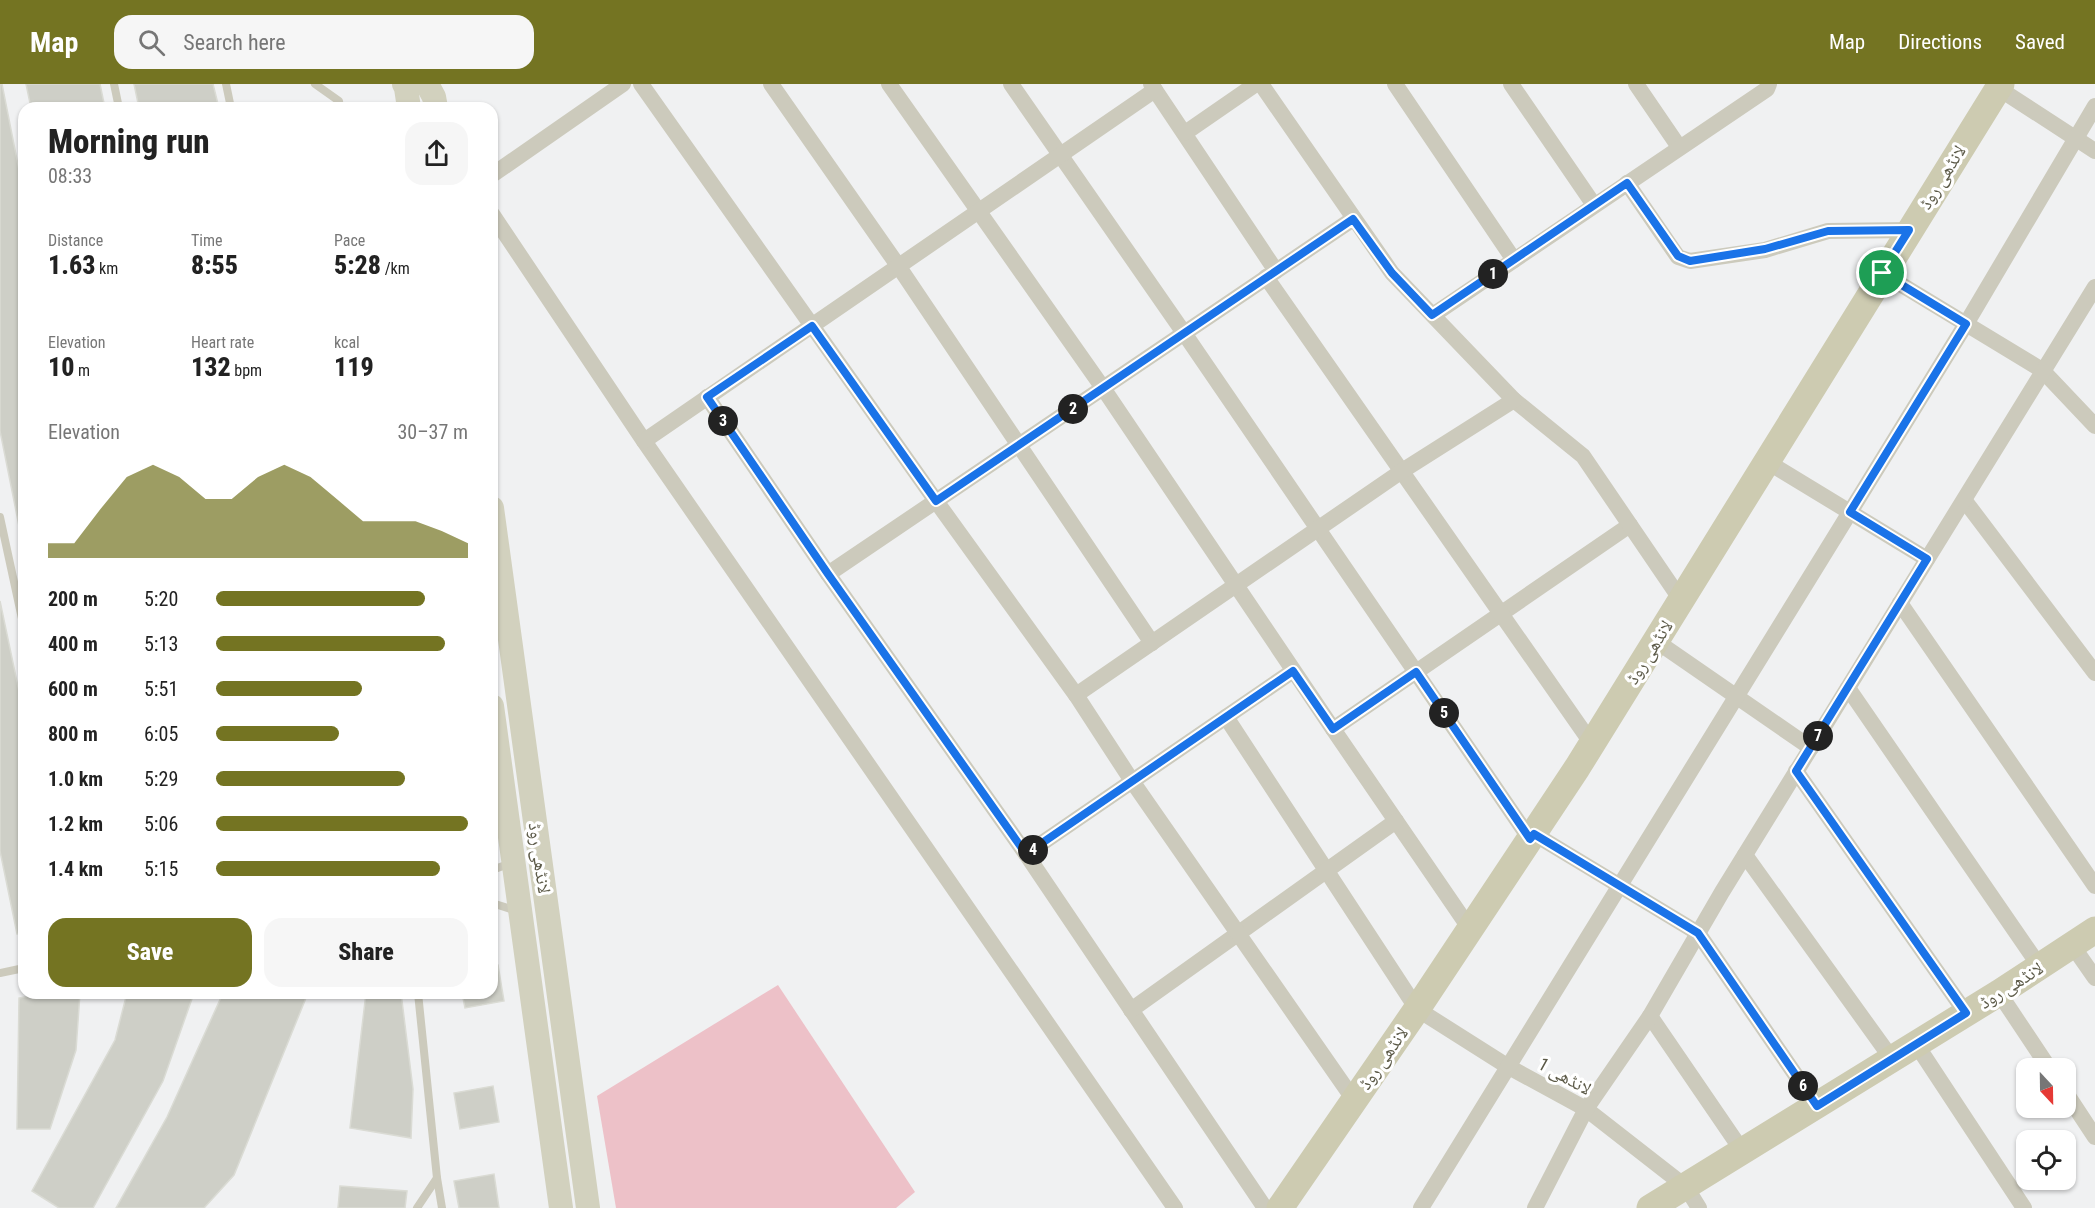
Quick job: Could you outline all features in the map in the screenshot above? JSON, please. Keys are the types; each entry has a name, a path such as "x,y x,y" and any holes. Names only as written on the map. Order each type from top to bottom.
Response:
{"main road":[{"path":"404,84 408,102"},
{"path":"427,84 435,102"},
{"name":"لانڈھی روڈ","path":"1280,1208 1417,1009 1592,744 1999,86"},
{"name":"لانڈھی روڈ","path":"498,556 588,1208"},
{"name":"لانڈھی روڈ","path":"498,772 506,860 520,912 561,1208"},
{"path":"506,860 519,854 528,854 535,848 537,839"},
{"path":"520,912 527,901 536,900 544,904 547,911"},
{"name":"لانڈھی روڈ","path":"1650,1208 1692,1197 1743,1152 2040,967 2095,930"}],"street":[{"path":"498,171 623,84"},
{"path":"641,84 936,501 1076,694 1132,781 1354,1100"},
{"path":"771,84 899,267 1152,643"},
{"path":"889,84 1103,388 1470,930"},
{"path":"1011,84 1532,837 1619,885 1698,933 1817,1106"},
{"path":"1185,133 1256,84"},
{"path":"1261,84 1392,273 1514,400 1582,456 1681,600"},
{"path":"1395,84 1514,260"},
{"path":"1512,84 1594,205"},
{"path":"1636,84 1679,147"},
{"path":"1432,315 1767,89 1769,84"},
{"path":"1999,86 2095,151"},
{"path":"644,441 979,212 1153,87 1185,133 1271,274 1402,471 1592,744"},
{"path":"1421,1208 1966,324 2095,106"},
{"path":"1627,183 1678,256 1690,261 1765,249 1828,231 1909,230"},
{"path":"828,574 1353,219"},
{"path":"498,223 644,441 1175,1208"},
{"path":"1882,273 2042,370 2095,426"},
{"path":"1535,1208 1586,1109 1650,1016 1796,771 1965,501 2042,370 2095,287"},
{"path":"707,397 828,574 1026,854 1265,1208"},
{"path":"1076,694 1402,471 1514,400"},
{"path":"1767,461 1927,559"},
{"path":"1965,501 2095,674"},
{"path":"1333,729 1630,525"},
{"path":"1900,603 2095,886"},
{"path":"1656,641 1811,748"},
{"path":"1026,854 1293,671"},
{"path":"1848,688 2040,967"},
{"path":"1226,717 1417,1009"},
{"path":"1796,771 1966,1013"},
{"path":"1131,1010 1396,821"},
{"path":"1745,855 1892,1059"},
{"path":"2072,945 2095,978"},
{"path":"1998,993 2042,1058"},
{"name":"لانڈھی 1","path":"1417,1009 1507,1066 1586,1109 1692,1197"},
{"path":"1650,1016 1743,1152"},
{"path":"1917,1044 2024,1208"},
{"path":"2076,1108 2095,1137"}],"lane":[{"path":"114,84 118,102"},
{"path":"226,84 230,102"},
{"path":"315,84 339,102"},
{"path":"0,517 18,600"},
{"path":"498,905 520,912"},
{"path":"0,974 18,970"},
{"path":"419,999 442,1208"},
{"path":"417,1208 437,1178"}],"shaded area":[{"path":"778,985 915,1192 896,1208 616,1208 597,1096"}],"building":[{"path":"0,84 2,84 18,165 18,521 0,431"},
{"path":"26,84 100,84 104,102 30,102"},
{"path":"134,84 213,84 218,102 138,102"},
{"path":"0,601 18,686 18,934 0,851"},
{"path":"498,965 504,1001 465,1008 463,999 498,999"},
{"path":"19,999 80,999 76,1050 50,1129 17,1129"},
{"path":"125,999 192,999 163,1081 93,1208 59,1208 32,1191 115,1040"},
{"path":"220,999 306,999 234,1175 204,1208 116,1208 167,1117"},
{"path":"365,999 402,999 413,1089 411,1138 350,1128"},
{"path":"493,1086 499,1122 460,1129 454,1093"},
{"path":"494,1174 499,1208 459,1208 454,1181"},
{"path":"340,1186 407,1191 405,1208 338,1208"}],"route":[{"path":"1627,183 1678,256 1690,261 1765,249 1828,231 1909,230 1882,273 1966,324 1850,512 1927,559 1796,771 1966,1013 1817,1106 1698,933 1534,834 1530,839 1416,672 1333,729 1293,671 1026,854 828,574 707,397 812,326 936,501 1353,219 1392,273 1432,315 1627,183"}]}
